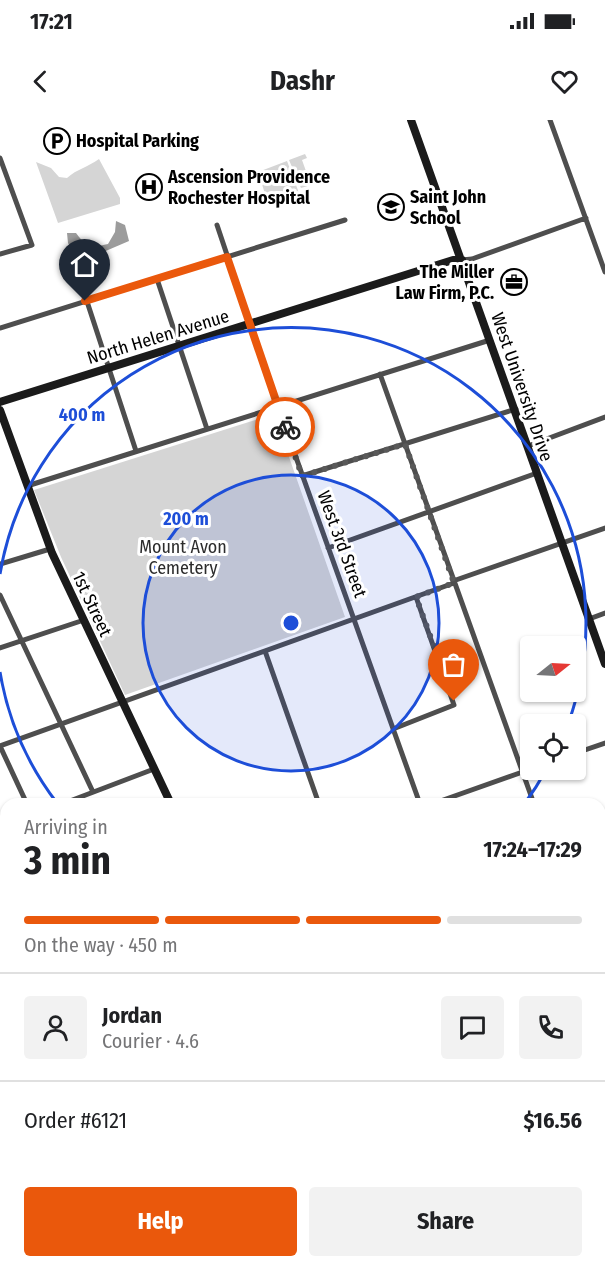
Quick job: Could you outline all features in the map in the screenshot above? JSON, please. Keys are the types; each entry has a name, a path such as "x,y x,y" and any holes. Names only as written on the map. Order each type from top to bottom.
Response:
{"street":[{"name":"West University Drive","path":"412,120 605,664"},
{"path":"550,120 605,272"},
{"path":"0,158 32,245 0,254"},
{"path":"462,260 472,259 586,218"},
{"path":"0,328 345,220"},
{"name":"West 3rd Street","path":"217,225 302,476 418,798"},
{"name":"North Helen Avenue","path":"0,402 449,261 462,260"},
{"path":"76,271 136,451"},
{"path":"157,279 207,429"},
{"path":"27,486 490,340"},
{"path":"380,374 520,766"},
{"name":"1st Street","path":"0,410 50,549 168,798"},
{"path":"302,476 516,410"},
{"path":"528,446 605,417"},
{"path":"328,548 537,473"},
{"path":"24,798 0,746 605,528"},
{"path":"0,564 50,549"},
{"path":"0,595 93,792"},
{"path":"393,729 454,705 416,597"},
{"path":"589,619 605,613"},
{"path":"0,648 84,620"},
{"path":"265,651 317,798"},
{"path":"586,750 605,743"},
{"path":"78,798 153,769"},
{"path":"449,798 520,773"},
{"path":"525,780 532,798"}],"green space":[{"path":"305,154 307,158 302,160 311,185 301,188 289,160"},
{"path":"99,159 120,198 120,204 58,223 36,162 51,168 59,177 67,178"},
{"path":"287,161 299,193 268,203 258,172"},
{"name":"Mount Avon Cemetery","path":"274,414 345,617 125,695 61,557 34,490"}],"shaded area":[{"path":"116,221 125,225 129,241 87,259 77,259 68,243 67,233 76,233 90,245 108,244 115,232"}],"way so far":[{"path":"285,427 302,476 405,444 454,583 416,597 454,701"}],"place":[{"name":"Hospital Parking","path":"57,141"},
{"name":"Ascension Providence Rochester Hospital","path":"149,187"},
{"name":"Saint John School","path":"391,207"},
{"name":"The Miller Law Firm, P.C.","path":"514,282"}],"route":[{"path":"85,301 227,257 285,427"}]}
